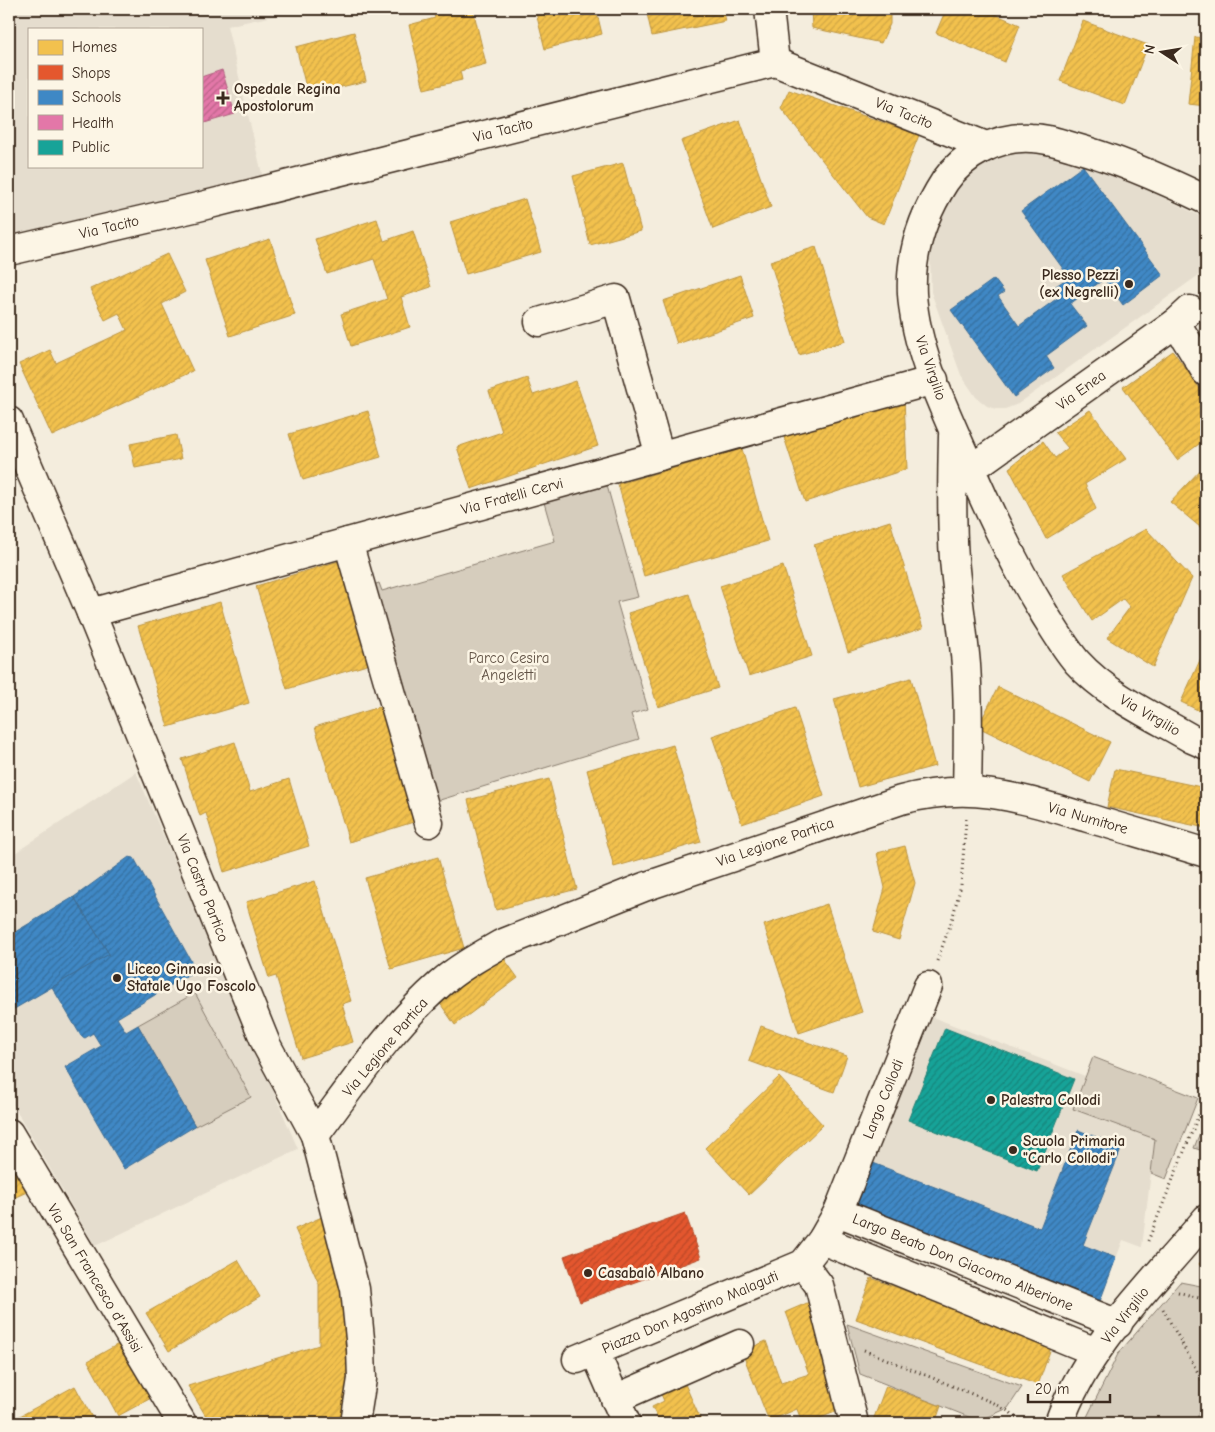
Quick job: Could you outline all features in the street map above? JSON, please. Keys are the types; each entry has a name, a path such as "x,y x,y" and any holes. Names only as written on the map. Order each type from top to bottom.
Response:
{"street":[{"path":"770,9 775,62"},
{"name":"Via Tacito","path":"9,251 198,207 775,62 986,146"},
{"name":"Via Virgilio","path":"1206,200 1124,162 1044,139 1029,137 1000,141 986,146 961,164 947,179 928,209 916,250 913,270 914,313 925,358 954,430 1011,556 1070,654 1088,673 1114,694 1192,739 1206,745"},
{"path":"539,322 616,299 660,456"},
{"name":"Via Enea","path":"971,469 1183,316 1206,372"},
{"name":"Via Fratelli Cervi","path":"91,613 934,380"},
{"name":"Via Castro Partico","path":"9,421 91,613 267,1046 315,1135 355,1289 362,1349 362,1379 356,1423"},
{"path":"954,430 952,509 954,559 967,687 967,791"},
{"path":"348,542 429,823"},
{"name":"Via Numitore","path":"967,791 1024,799 1206,853"},
{"name":"Via Legione Partica","path":"315,1135 378,1052 418,1006 442,982 501,944 644,887 901,800 930,793 967,791"},
{"name":"Largo Collodi","path":"838,1212 928,986"},
{"name":"Via San Francesco d'Assisi","path":"9,1134 182,1423"},
{"name":"Largo Beato Don Giacomo Alberione","path":"802,1264 822,1240 838,1212 1118,1324"},
{"name":"Via Virgilio","path":"1062,1417 1078,1381 1096,1352 1149,1284 1206,1218"},
{"path":"822,1240 1096,1352"},
{"path":"802,1264 819,1285 854,1423"},
{"name":"Piazza Don Agostino Malaguti","path":"621,1411 586,1355 802,1264"},
{"path":"621,1411 740,1344"},
{"path":"1037,1423 1062,1417"}],"path":[{"path":"928,986 952,920 961,885 967,791"},
{"path":"1206,1097 1142,1256 1149,1284 1206,1387"},
{"path":"836,1349 863,1350 994,1403 1010,1412 1021,1423"}],"shaded area":[{"name":"Ospedale Regina Apostolorum","path":"9,9 305,9 227,26 263,178 9,242"},
{"path":"1025,145 1112,172 1206,219 1206,270 1018,404 1005,409 996,409 987,406 976,397 961,375 931,292 930,252 936,224 958,173"},
{"name":"Liceo Ginnasio Statale Ugo Foscolo","path":"136,772 298,1149 95,1246 9,1098 9,857"},
{"name":"Scuola Primaria \"Carlo Collodi\"","path":"927,1015 1085,1076 1073,1109 1155,1139 1142,1247 1123,1240 1099,1304 850,1207"}],"green space":[{"name":"Parco Cesira Angeletti","path":"606,482 638,597 617,602 648,709 631,714 639,739 427,804 366,587 379,583 382,591 555,541 543,499"},
{"path":"195,993 251,1097 195,1126 138,1025"},
{"path":"1093,1057 1198,1098 1166,1179 1151,1173 1155,1139 1073,1109"},
{"path":"1206,1117 1206,1152 1194,1148"},
{"path":"1180,1282 1206,1287 1206,1407 1200,1412 1194,1423 1084,1423 1118,1354"},
{"path":"847,1324 1022,1387 1008,1408 979,1421 860,1374"}],"building: Homes":[{"path":"433,9 473,9 486,64 460,71 462,80 424,89 409,25 435,18"},
{"path":"535,9 596,9 602,34 545,49"},
{"path":"646,9 723,9 726,21 652,36"},
{"path":"811,9 890,9 890,24 881,43 812,28"},
{"path":"946,9 983,9 1020,25 1005,62 936,33"},
{"path":"1083,21 1148,45 1125,105 1060,81"},
{"path":"354,32 366,81 308,95 296,47"},
{"path":"1195,37 1206,38 1206,106 1188,104"},
{"path":"789,90 919,135 884,224 867,217 781,108"},
{"path":"740,120 771,207 713,229 681,141"},
{"path":"623,163 641,231 590,245 573,176"},
{"path":"525,199 541,252 466,274 450,222"},
{"path":"377,219 384,241 413,231 431,287 401,297 410,327 351,346 341,314 387,299 374,259 327,274 315,239"},
{"path":"270,239 295,315 230,336 205,260"},
{"path":"816,247 845,341 799,355 770,261"},
{"path":"167,254 185,292 162,304 193,371 52,436 19,364 50,350 56,363 127,330 119,313 105,320 90,289"},
{"path":"740,275 754,318 677,344 663,301"},
{"path":"1173,351 1206,397 1206,439 1177,460 1123,387"},
{"path":"527,378 533,395 576,381 598,446 471,489 457,447 502,432 489,391"},
{"path":"904,398 907,469 805,502 784,437"},
{"path":"1090,410 1126,459 1085,484 1096,509 1046,539 1009,468 1043,441 1055,458 1068,448 1055,433"},
{"path":"368,411 381,457 303,480 289,434"},
{"path":"176,435 181,459 135,468 130,444"},
{"path":"742,449 768,541 644,576 618,484"},
{"path":"1206,464 1206,532 1170,502"},
{"path":"890,521 923,628 848,652 814,545"},
{"path":"1146,529 1192,578 1153,667 1107,638 1130,607 1123,599 1092,621 1063,574"},
{"path":"349,558 380,661 287,689 256,586"},
{"path":"783,566 812,656 749,676 720,586"},
{"path":"689,594 718,688 658,707 628,613"},
{"path":"220,602 249,703 168,727 138,626"},
{"path":"1206,647 1206,714 1181,702"},
{"path":"911,678 935,766 858,787 834,699"},
{"path":"998,687 1110,742 1090,782 978,727"},
{"path":"386,705 420,820 349,842 315,727"},
{"path":"795,708 824,796 742,824 712,736"},
{"path":"235,742 250,792 289,779 309,846 224,872 206,813 200,816 182,759"},
{"path":"673,745 701,842 614,867 587,770"},
{"path":"1115,769 1206,788 1206,828 1107,807"},
{"path":"549,779 577,889 496,910 468,800"},
{"path":"905,846 915,883 899,940 873,932 885,888 877,853"},
{"path":"438,857 464,948 391,969 365,878"},
{"path":"315,881 351,1001 342,1004 353,1042 301,1058 276,976 269,978 246,902"},
{"path":"827,904 862,1012 799,1033 764,925"},
{"path":"500,953 518,978 455,1025 437,999"},
{"path":"761,1026 847,1056 834,1092 749,1061"},
{"path":"779,1077 823,1125 749,1195 705,1148"},
{"path":"9,1148 29,1191 9,1200"},
{"path":"324,1216 347,1278 354,1388 347,1423 210,1423 188,1386 319,1345 319,1284 295,1229"},
{"path":"1206,1256 1206,1271 1199,1264"},
{"path":"238,1260 260,1297 169,1351 146,1313"},
{"path":"871,1278 1052,1345 1038,1385 856,1319"},
{"path":"814,1300 840,1410 808,1423 802,1423 797,1409 769,1421 742,1352 766,1341 781,1383 809,1374 786,1312"},
{"path":"122,1342 153,1397 118,1416 88,1361"},
{"path":"685,1384 702,1423 660,1423 652,1407 664,1401 661,1394"},
{"path":"75,1386 95,1423 9,1423 9,1422"},
{"path":"886,1386 941,1406 935,1423 872,1423"}],"building: Shops":[{"path":"685,1213 701,1258 580,1302 564,1256"}],"building: Schools":[{"name":"Plesso Pezzi (ex Negrelli)","path":"1083,166 1163,275 1123,305 1104,279 1070,304 1087,326 1046,356 1054,368 1014,397 951,310 994,279 1004,292 998,296 1019,326 1059,297 1053,288 1069,277 1021,211"},
{"path":"129,857 134,858 196,970 117,1018 126,1032 138,1025 195,1126 124,1169 65,1067 101,1046 93,1033 85,1038 81,1036 52,987 109,954 74,897"},
{"path":"74,897 109,954 9,1012 9,933 10,935"},
{"path":"1078,1130 1122,1147 1083,1245 1116,1258 1099,1304 850,1207 868,1161 1040,1228"}],"building: Health":[{"path":"222,70 235,114 202,124 202,77"}],"building: Public":[{"name":"Palestra Collodi","path":"945,1028 1074,1079 1037,1171 908,1120"}],"place":[{"name":"Ospedale Regina Apostolorum","path":"223,98"},
{"name":"Plesso Pezzi (ex Negrelli)","path":"1129,284"},
{"name":"Liceo Ginnasio Statale Ugo Foscolo","path":"117,978"},
{"name":"Palestra Collodi","path":"991,1100"},
{"name":"Scuola Primaria \"Carlo Collodi\"","path":"1013,1150"},
{"name":"Casabalò Albano","path":"588,1273"}]}
